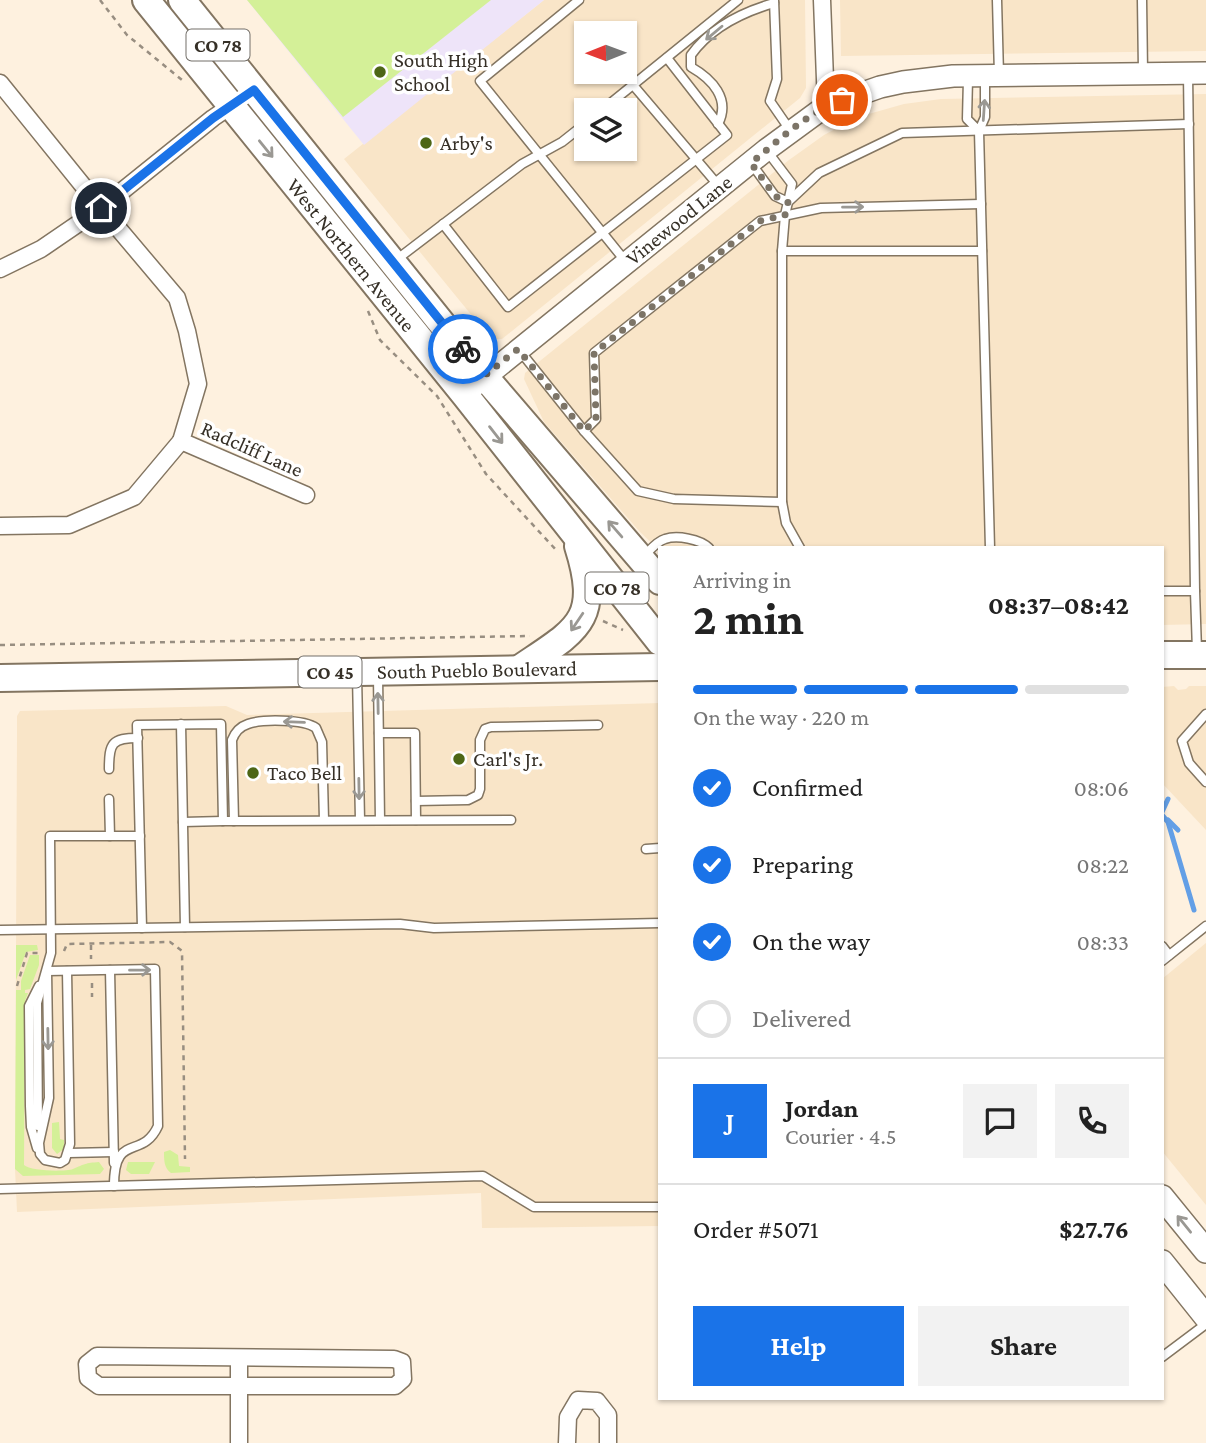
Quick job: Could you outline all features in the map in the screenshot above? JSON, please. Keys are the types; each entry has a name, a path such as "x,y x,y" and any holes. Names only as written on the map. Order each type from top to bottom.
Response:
{"main road":[{"name":"West Northern Avenue","path":"146,0 464,395 568,545 658,640"},
{"name":"West Northern Avenue","path":"182,0 484,376 658,579"},
{"path":"519,669 566,637 576,628 584,613 587,599 586,569 568,545"},
{"path":"1164,655 1201,655"},
{"name":"South Pueblo Boulevard","path":"0,678 658,667"},
{"path":"1164,1199 1206,1251"},
{"path":"1164,1264 1206,1317"}],"street":[{"path":"822,0 826,106"},
{"name":"Vinewood Lane","path":"464,395 484,376 758,156 826,106 903,82 984,75 1197,73"},
{"name":"Radcliff Lane","path":"0,83 177,298 198,384 181,441 134,498 69,525 0,526"},
{"path":"0,268 41,249 101,208 254,90"},
{"name":"Radcliff Lane","path":"181,441 306,495"},
{"path":"97,1356 239,1358 394,1359 402,1362 403,1379 395,1386 99,1386 88,1378 87,1364 97,1356"},
{"path":"239,1358 239,1443"},
{"path":"567,1443 568,1416 578,1400 597,1401 608,1415 607,1443"}],"lane":[{"path":"579,0 480,81 626,263"},
{"path":"617,98 738,0"},
{"path":"989,546 979,131 985,117 984,75 997,0"},
{"path":"1142,0 1144,74"},
{"path":"718,124 723,115 723,102 705,76 691,67 691,55 731,19 748,10 774,2 777,79 770,102 791,131"},
{"path":"443,224 508,307 727,135 667,58"},
{"path":"1197,73 1189,124 1195,590 1201,655"},
{"path":"979,131 967,119 984,75"},
{"path":"633,85 720,187"},
{"path":"788,202 818,173 902,133 1189,124"},
{"path":"394,261 522,164 541,155 574,132"},
{"path":"758,156 775,196 788,202"},
{"path":"758,156 792,184 785,215 782,251 782,502 786,523 799,546"},
{"path":"584,431 596,419 594,353 760,221 821,208 981,204"},
{"path":"782,251 982,251"},
{"path":"518,349 584,431 638,491 674,499 782,502"},
{"path":"641,559 664,539 680,537 707,546"},
{"path":"1164,591 1195,590"},
{"path":"367,671 379,733 380,820"},
{"path":"360,820 367,671"},
{"path":"1206,714 1182,741 1189,764 1206,782"},
{"path":"234,821 233,740 235,733 246,724 255,722 302,722 316,728 322,742 324,820"},
{"path":"181,724 186,927"},
{"path":"142,928 137,725 221,724 223,821"},
{"path":"416,801 473,799 480,789 481,734 491,727 598,725"},
{"path":"379,733 415,733 416,820"},
{"path":"109,769 112,744 118,739 138,738"},
{"path":"109,799 110,836"},
{"path":"183,822 511,820"},
{"path":"40,1154 38,1143 49,1098 47,971 51,953 50,836 140,836"},
{"path":"646,849 658,848"},
{"path":"0,930 400,924 434,928 658,923"},
{"path":"1166,958 1206,926"},
{"path":"110,970 114,1186"},
{"path":"47,971 155,970 158,1126 147,1141 117,1157 114,1166"},
{"path":"47,971 29,1006 31,1127 34,1144 40,1154 45,1160 60,1163 69,1153 67,971"},
{"path":"69,1153 114,1152"},
{"path":"0,1189 483,1176 534,1207 658,1207"},
{"path":"1164,1356 1206,1324"}],"path":[{"path":"100,0 127,36 190,87"},
{"path":"367,308 380,340 437,396 486,474 568,545"},
{"path":"594,617 630,633"},
{"path":"0,645 538,635"},
{"path":"17,986 27,953 64,953 67,944 170,942 181,951 186,1159"}],"shaded area":[{"name":"South High School","path":"247,0 544,0 364,145"},
{"path":"544,0 805,0 806,88 800,98 502,339 491,339 344,159"},
{"path":"840,0 1206,0 1206,51 841,56"},
{"path":"1206,94 1206,624 1164,625 1164,546 658,546 658,549 544,422 524,379 525,373 789,160 824,135 858,117 904,104 941,99"},
{"path":"1174,686 1178,690 1189,686 1206,686 1206,830 1164,785 1164,687"},
{"path":"658,703 658,1226 482,1228 481,1193 17,1212 17,716 20,711 226,706 247,715"},
{"path":"1206,943 1206,1205 1164,1153 1164,977"}],"green space":[{"name":"South High School","path":"247,0 491,0 343,117"},
{"path":"16,945 37,945 38,950 26,952 16,980"},
{"path":"30,955 39,955 39,965 30,989 25,990 25,993 28,993 25,1001 24,1165 40,1170 62,1170 99,1162 104,1169 100,1174 23,1176 15,1169 16,990 21,990 21,981"},
{"path":"59,1122 60,1139 64,1140 64,1149 57,1154 52,1148 52,1123"},
{"path":"170,1150 178,1155 179,1166 190,1167 190,1172 169,1171 164,1152"},
{"path":"128,1162 155,1162 149,1174 131,1174 126,1170"}],"waterway":[{"path":"1164,808 1168,799"},
{"path":"1164,817 1168,822 1194,910"},
{"path":"1168,820 1178,830"}],"way so far":[{"path":"463,349 484,376 518,349 584,431 596,419 594,353 760,221 785,215 788,202 775,196 751,163 801,122 826,106 842,100"}],"place":[{"name":"South High School","path":"380,72"},
{"name":"Arby's","path":"426,143"},
{"name":"Carl's Jr.","path":"459,759"},
{"name":"Taco Bell","path":"253,773"}],"route":[{"path":"101,208 213,118 254,90 463,349"}]}
